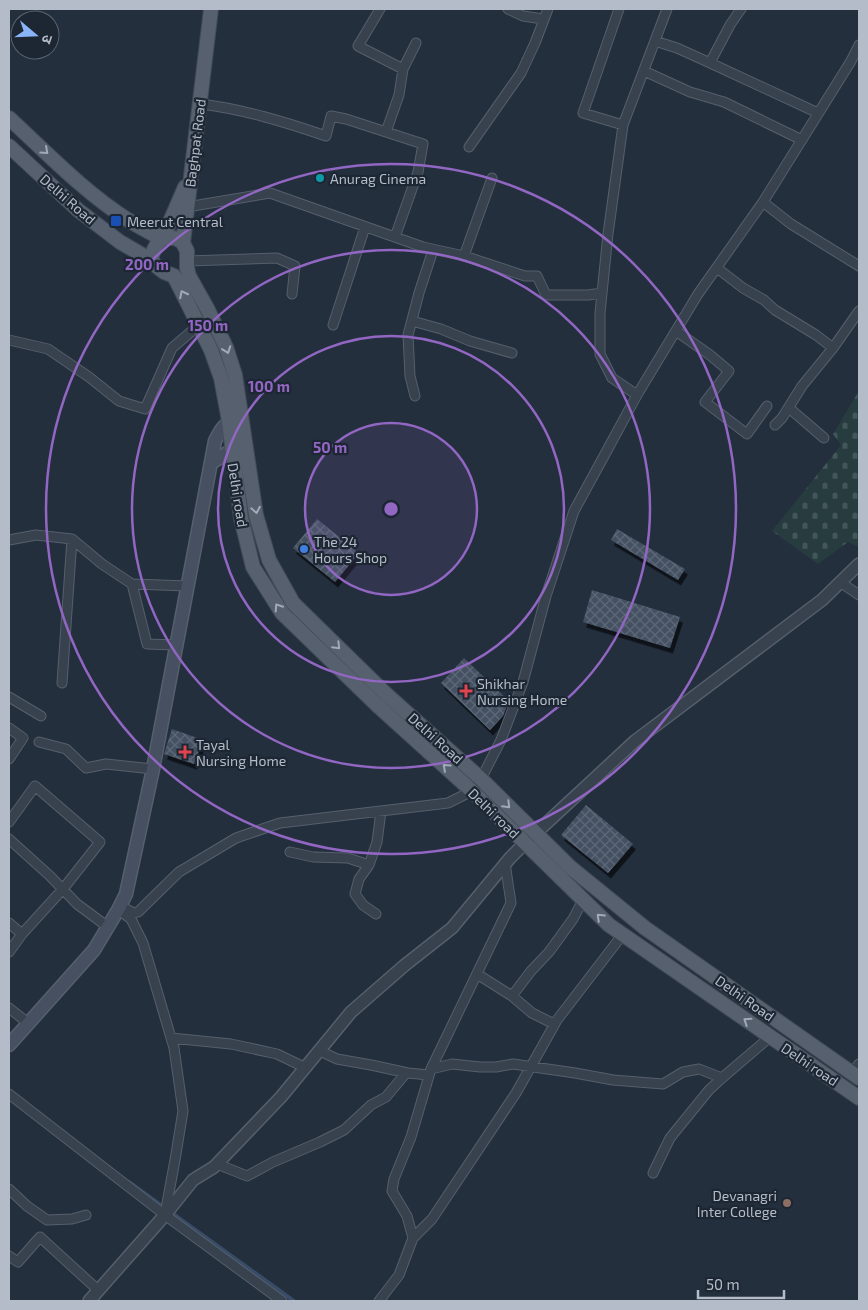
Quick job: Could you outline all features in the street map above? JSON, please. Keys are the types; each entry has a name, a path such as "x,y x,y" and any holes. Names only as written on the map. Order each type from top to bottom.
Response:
{"main road":[{"name":"Baghpat Road","path":"189,276 187,251 183,243 211,9"},
{"name":"Delhi Road","path":"9,118 93,196 129,220 163,238 170,237 178,239 183,243"},
{"name":"Delhi Road","path":"9,146 78,210 120,242 151,260 164,272 174,276 211,350 246,448 256,515 269,560 293,603 386,694 482,779 570,867 645,928 857,1072"},
{"path":"151,260 153,250 156,244 163,238 191,173"},
{"name":"Delhi Road","path":"189,276 226,347 235,375 235,421"},
{"path":"9,1045 94,950 126,894 154,770 215,441 222,429 235,421"},
{"name":"Delhi road","path":"235,421 232,450 240,518 253,567 282,613 377,705 472,791 608,925 859,1098"},
{"path":"211,463 232,450 246,448"}],"street":[{"path":"380,9 358,46 403,69"},
{"path":"508,9 523,16 543,20"},
{"path":"469,148 521,73 548,9"},
{"path":"619,9 583,113 623,125"},
{"path":"637,395 612,378 600,354 600,313 608,234 623,125 667,9"},
{"path":"708,62 742,9"},
{"path":"655,41 677,48 818,113"},
{"path":"386,132 399,95 403,69 416,43"},
{"path":"119,908 134,913 138,912 179,872 236,838 280,823 448,804 472,791 482,779 501,740 523,682 546,596 574,511 637,395 698,294 763,202 851,61 859,45"},
{"path":"644,71 690,92 724,102 802,140"},
{"path":"200,104 280,121 326,136 331,116 423,144 418,172 395,237"},
{"path":"464,256 492,178"},
{"path":"187,206 270,194 433,250 464,256 525,276 537,276 546,295 602,293"},
{"path":"763,202 791,224 859,266"},
{"path":"333,325 365,226"},
{"path":"416,396 410,376 408,335 418,293 433,250"},
{"path":"187,261 276,258 295,266 292,294"},
{"path":"717,268 743,288 764,300 775,310 816,335 833,348"},
{"path":"775,425 859,311"},
{"path":"412,321 442,329 470,341 512,353"},
{"path":"9,340 48,349 89,376 119,401 145,409 172,348 199,325"},
{"path":"676,332 710,354 729,371 705,402 747,434 767,406"},
{"path":"788,408 824,438"},
{"path":"9,540 36,535 72,539 102,564 132,584 188,586"},
{"path":"62,683 72,539"},
{"path":"89,1301 193,1180 214,1167 282,1097 351,1012 405,965 452,928 505,863 525,843 634,741 822,600 859,564"},
{"path":"840,582 859,595"},
{"path":"132,584 147,644 177,645"},
{"path":"9,697 41,716"},
{"path":"9,728 22,738 9,759"},
{"path":"39,742 66,749 86,768 106,764 154,770"},
{"path":"9,822 35,786 100,842 9,952"},
{"path":"376,914 363,905 355,894 359,878 369,865 377,842 380,811"},
{"path":"9,839 78,904 108,927"},
{"path":"290,852 313,857 348,858 369,865"},
{"path":"413,1238 407,1216 392,1191 394,1179 410,1137 430,1072 512,903 505,863"},
{"path":"512,996 531,971 549,952 583,900"},
{"path":"119,908 131,918 143,943 174,1048 183,1111 167,1211"},
{"path":"9,923 22,934"},
{"path":"379,1301 399,1275 413,1238 432,1219 516,1093 554,1024 622,934"},
{"path":"477,974 512,996 532,1013 554,1024"},
{"path":"9,1008 28,1023"},
{"path":"653,1173 670,1138 710,1090 770,1037"},
{"path":"171,1038 231,1044 277,1054 306,1068"},
{"path":"320,1051 337,1059 406,1073 430,1072 452,1064 480,1067 512,1064 613,1080 663,1084 683,1072 699,1069 722,1078"},
{"path":"217,1164 247,1176 273,1162 320,1142 344,1130 371,1105 386,1097 406,1073"},
{"path":"9,1094 167,1211 282,1301"},
{"path":"9,1189 27,1206 47,1220 72,1219 86,1215"},
{"path":"9,1256 18,1262 40,1237 47,1220"},
{"path":"40,1237 98,1290"}],"green space":[{"path":"859,391 859,547 848,542 818,564 772,531 841,445 833,434"}],"building":[{"path":"317,519 359,553 335,582 293,548"},
{"path":"617,529 685,569 678,580 611,540"},
{"path":"592,590 680,617 670,648 583,622"},
{"path":"464,658 509,701 503,716 490,730 441,683"},
{"path":"172,729 203,740 194,764 164,754"},
{"path":"586,805 633,844 608,873 561,835"}],"waterway":[{"path":"129,1182 294,1301"}],"place":[{"name":"Anurag Cinema","path":"320,178"},
{"name":"Meerut Central","path":"116,221"},
{"name":"The 24 Hours Shop","path":"304,549"},
{"name":"Shikhar Nursing Home","path":"466,691"},
{"name":"Tayal Nursing Home","path":"185,752"},
{"name":"Devanagri Inter College","path":"787,1203"}]}
